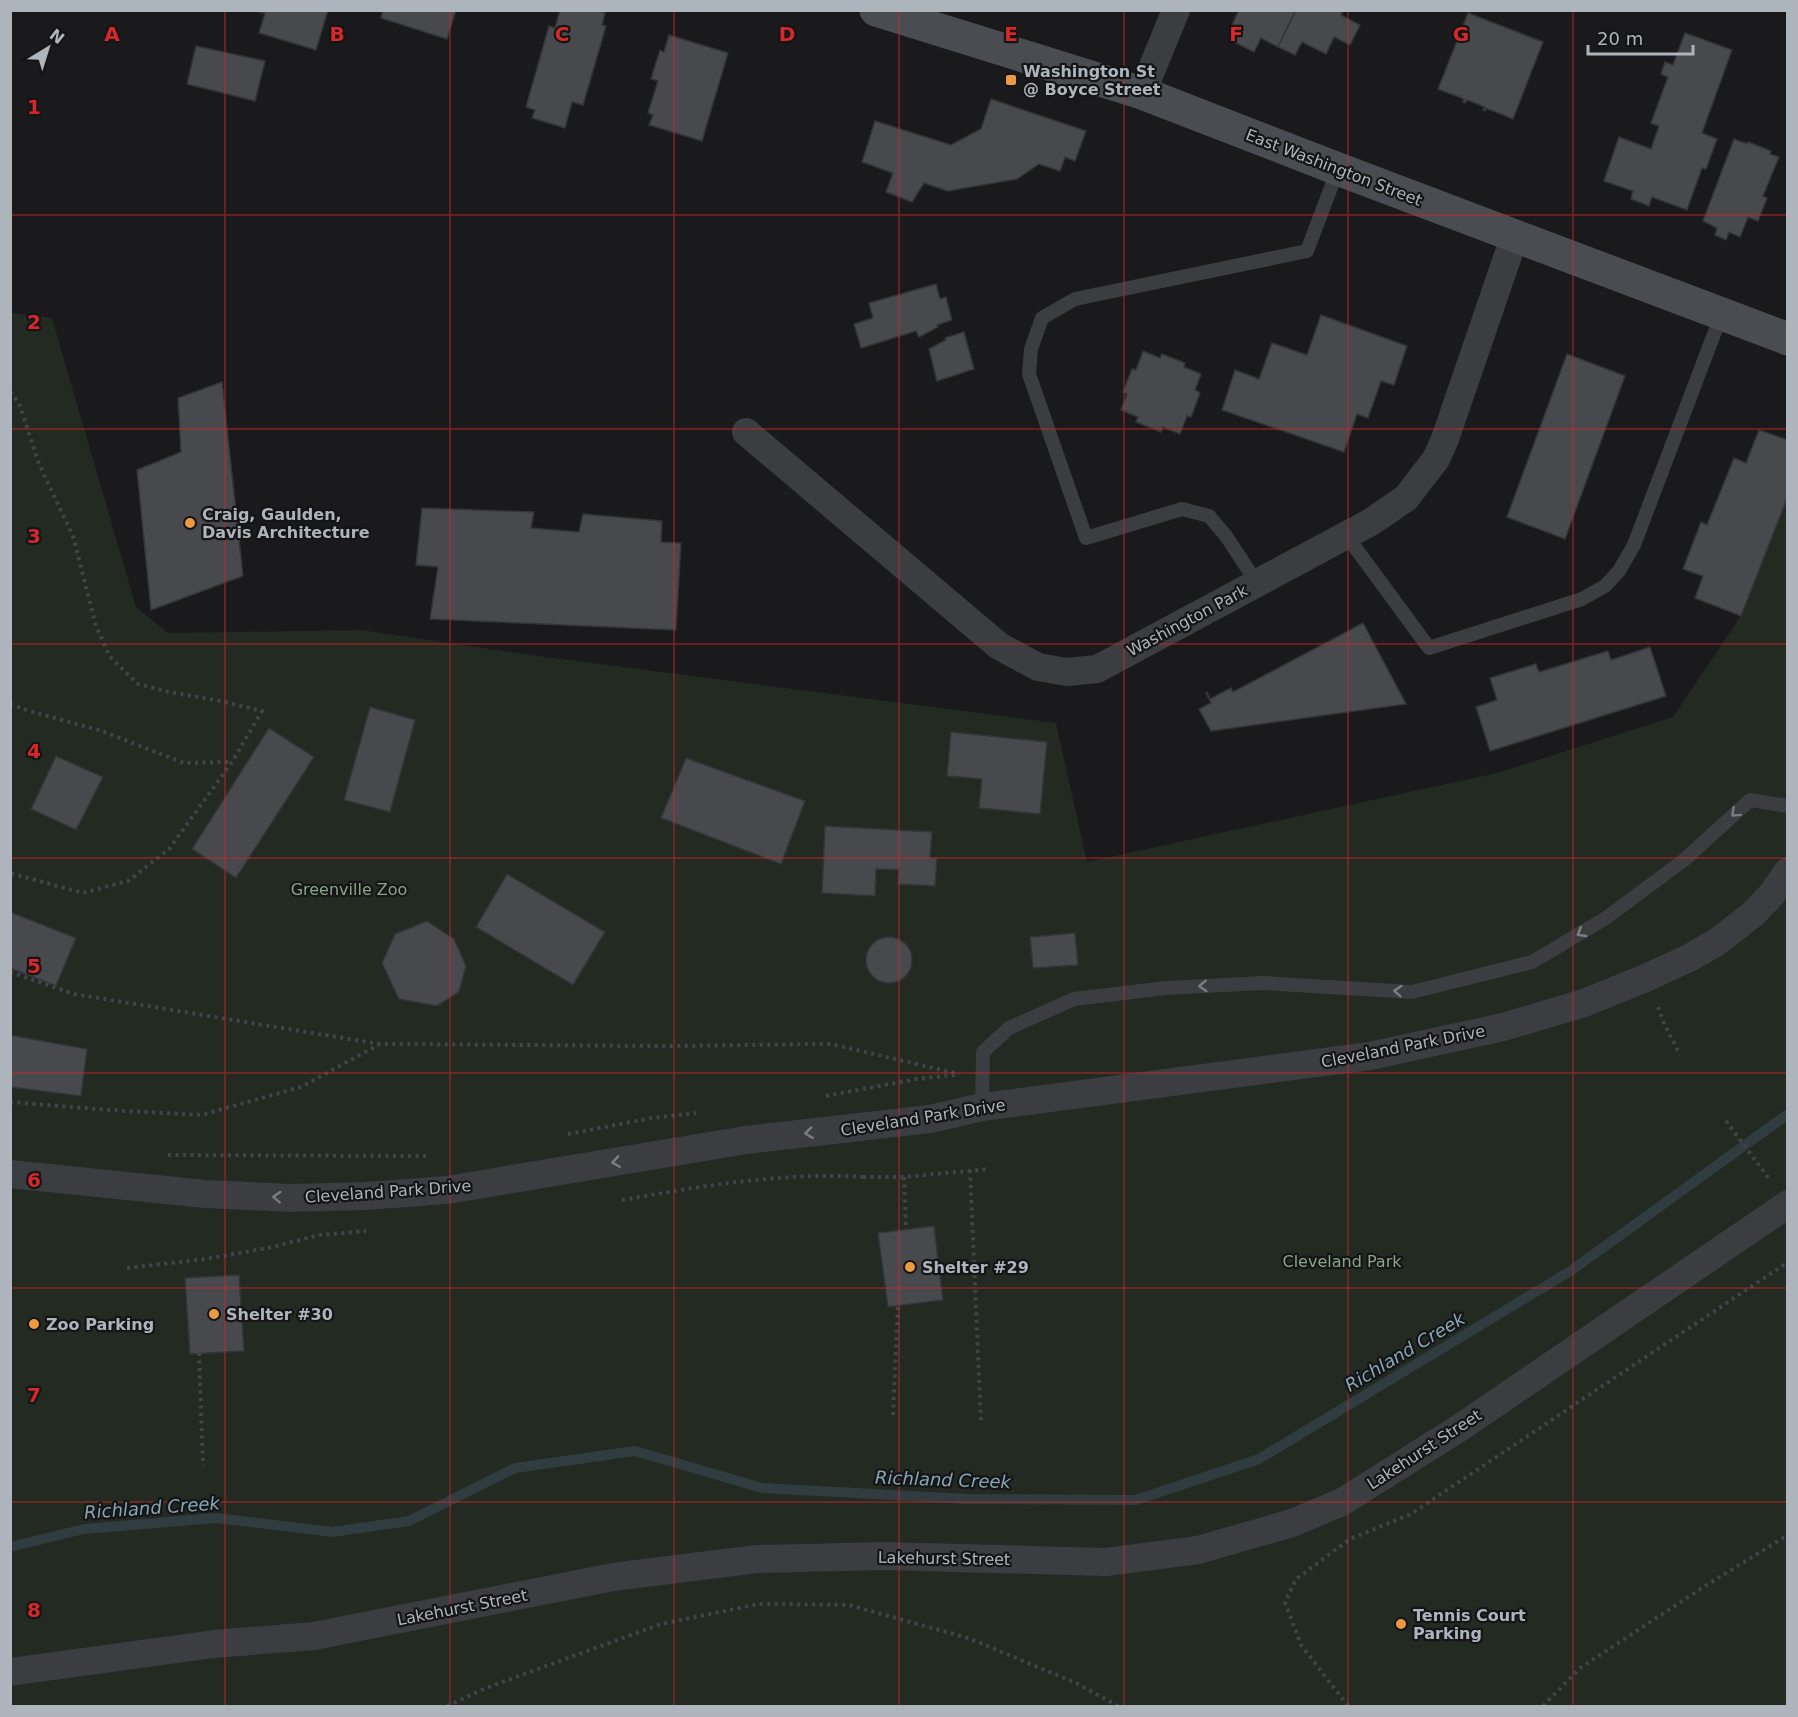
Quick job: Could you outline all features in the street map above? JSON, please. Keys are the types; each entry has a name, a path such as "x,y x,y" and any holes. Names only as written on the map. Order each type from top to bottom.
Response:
{"street":[{"name":"East Washington Street","path":"876,10 1142,93 1338,170 1788,339"},
{"path":"1142,93 1176,10"},
{"name":"Washington Park","path":"746,432 999,646 1038,667 1066,672 1097,669 1371,522 1406,498 1436,459 1445,439 1515,235"},
{"name":"Cleveland Park Drive","path":"10,1174 205,1194 291,1198 366,1196 447,1190 746,1140 930,1119 982,1107 1370,1056 1503,1027 1584,1003 1648,977 1717,942 1753,914 1772,894 1788,871"},
{"name":"Lakehurst Street","path":"10,1672 214,1644 314,1636 613,1577 757,1559 884,1556 1106,1562 1198,1550 1292,1523 1342,1502 1458,1429 1781,1195"}],"lane":[{"path":"1257,583 1226,536 1209,516 1182,508 1086,538 1029,374 1031,349 1042,318 1075,299 1307,251 1338,170"},
{"path":"1346,535 1429,648 1582,600 1605,586 1619,571 1634,544 1722,313"},
{"path":"982,1107 983,1052 1009,1028 1074,999 1166,988 1263,983 1412,992 1532,962 1606,918 1684,860 1750,800 1788,806"}],"path":[{"path":"10,392 19,403 39,464 73,536 96,626 110,657 138,684 169,693 220,700 262,711 232,762 169,849 128,881 83,893 10,873"},
{"path":"10,704 99,730 184,763 232,762"},
{"path":"10,972 74,994 380,1044 656,1046 831,1044 959,1074"},
{"path":"1663,1021 1680,1055"},
{"path":"10,1102 201,1115 301,1087 380,1044"},
{"path":"823,1096 916,1079 982,1072"},
{"path":"562,1135 652,1118 698,1113"},
{"path":"1726,1122 1781,1195"},
{"path":"138,1187 145,1155 428,1156"},
{"path":"622,1200 723,1183 834,1175 904,1177 989,1169"},
{"path":"970,1170 981,1423"},
{"path":"904,1177 906,1230"},
{"path":"127,1268 206,1259 268,1248 320,1235 377,1230"},
{"path":"1348,1707 1301,1645 1286,1602 1296,1579 1350,1539 1411,1514 1788,1262"},
{"path":"893,1415 897,1306"},
{"path":"199,1353 203,1466"},
{"path":"1543,1707 1580,1668 1788,1535"},
{"path":"447,1707 486,1688 661,1624 759,1604 849,1605 968,1638 1076,1683 1118,1707"}],"green space":[{"name":"Cleveland Park","path":"11,313 52,318 136,607 168,633 361,630 531,655 1056,723 1087,862 1497,773 1673,717 1740,617 1787,485 1787,1706 11,1706"}],"building":[{"path":"261,10 328,10 316,50 259,33 265,13 260,12"},
{"path":"383,10 456,10 447,39 381,18"},
{"path":"560,10 597,10 605,13 602,25 606,26 583,105 572,102 565,128 532,118 535,110 526,107 549,26 555,28"},
{"path":"1239,10 1296,10 1278,47 1261,38 1254,52 1232,41 1239,28 1232,25"},
{"path":"1296,10 1343,10 1341,15 1360,25 1350,45 1334,37 1326,54 1302,42 1295,55 1278,47"},
{"path":"1468,13 1543,42 1513,119 1486,108 1485,111 1483,110 1485,107 1467,100 1465,103 1464,99 1438,89"},
{"path":"1685,33 1732,50 1702,133 1717,139 1706,169 1702,168 1687,210 1652,197 1649,206 1631,199 1633,191 1604,181 1619,137 1651,149 1659,126 1651,123 1668,77 1661,74 1665,62 1673,65"},
{"path":"669,35 728,53 702,141 649,125 653,115 648,113 658,81 651,79 660,50 664,52"},
{"path":"196,46 265,61 255,101 187,84"},
{"path":"991,99 1086,131 1075,161 1065,157 1060,171 1039,164 1017,179 948,191 924,183 912,202 886,192 893,173 862,162 875,121 951,145 981,129"},
{"path":"1734,139 1771,151 1770,154 1779,157 1763,196 1767,198 1758,221 1748,217 1740,237 1729,232 1726,240 1715,235 1717,228 1703,221"},
{"path":"936,284 940,299 946,297 952,320 937,325 938,327 919,337 916,331 861,348 854,324 873,318 869,303"},
{"path":"1321,315 1407,346 1394,385 1381,381 1368,418 1357,414 1344,452 1222,410 1235,370 1259,379 1272,343 1307,355"},
{"path":"964,332 974,369 937,381 929,349 946,340 945,338"},
{"path":"1143,351 1160,358 1162,354 1185,363 1184,367 1201,374 1195,390 1200,393 1191,417 1187,416 1180,434 1163,427 1161,432 1136,422 1138,417 1121,410 1127,394 1123,392 1132,369 1136,370"},
{"path":"1567,354 1625,376 1565,539 1507,517"},
{"name":"Craig, Gaulden, Davis Architecture","path":"222,382 243,576 151,610 137,470 181,452 178,398"},
{"path":"1759,430 1788,440 1788,496 1741,616 1695,598 1703,576 1683,569 1701,522 1707,525 1734,458 1746,463"},
{"path":"422,508 534,512 531,528 579,532 583,514 662,521 661,542 681,543 676,630 430,619 438,567 416,565"},
{"path":"1363,623 1406,704 1211,731 1199,709 1211,703 1207,692 1210,699 1231,688 1233,692"},
{"path":"1650,647 1666,696 1490,751 1476,707 1497,700 1490,678 1536,664 1539,672 1608,651 1611,660"},
{"path":"370,707 415,720 390,812 344,800"},
{"path":"269,728 314,757 236,878 192,849"},
{"path":"951,732 1047,742 1040,814 979,808 982,779 947,776"},
{"path":"56,756 103,777 76,830 31,809"},
{"path":"686,758 805,801 781,864 661,818"},
{"path":"825,826 932,832 930,858 937,858 935,886 898,884 899,870 876,869 875,896 822,893"},
{"path":"507,874 605,932 573,985 476,927"},
{"path":"10,912 76,938 56,986 10,968"},
{"path":"427,921 454,939 466,966 459,992 437,1006 399,999 382,963 395,934"},
{"path":"1075,933 1078,965 1033,968 1030,937"},
{"path":"889,937 905,944 912,960 905,976 889,983 873,976 866,960 873,944"},
{"path":"10,1035 87,1049 81,1096 10,1087"},
{"name":"Shelter #29","path":"934,1226 943,1300 888,1307 878,1233"},
{"name":"Shelter #30","path":"239,1275 244,1351 190,1354 185,1278"}],"waterway":[{"name":"Richland Creek","path":"10,1547 84,1529 216,1518 332,1532 409,1521 515,1468 635,1451 762,1488 967,1499 1136,1500 1259,1459 1572,1270 1788,1114"}],"place":[{"name":"Washington St @ Boyce Street","path":"1011,80"},
{"name":"Craig, Gaulden, Davis Architecture","path":"190,523"},
{"name":"Shelter #29","path":"910,1267"},
{"name":"Shelter #30","path":"214,1314"},
{"name":"Zoo Parking","path":"34,1324"},
{"name":"Tennis Court Parking","path":"1401,1624"}],"park label":[{"name":"Greenville Zoo","path":"349,889"}]}
